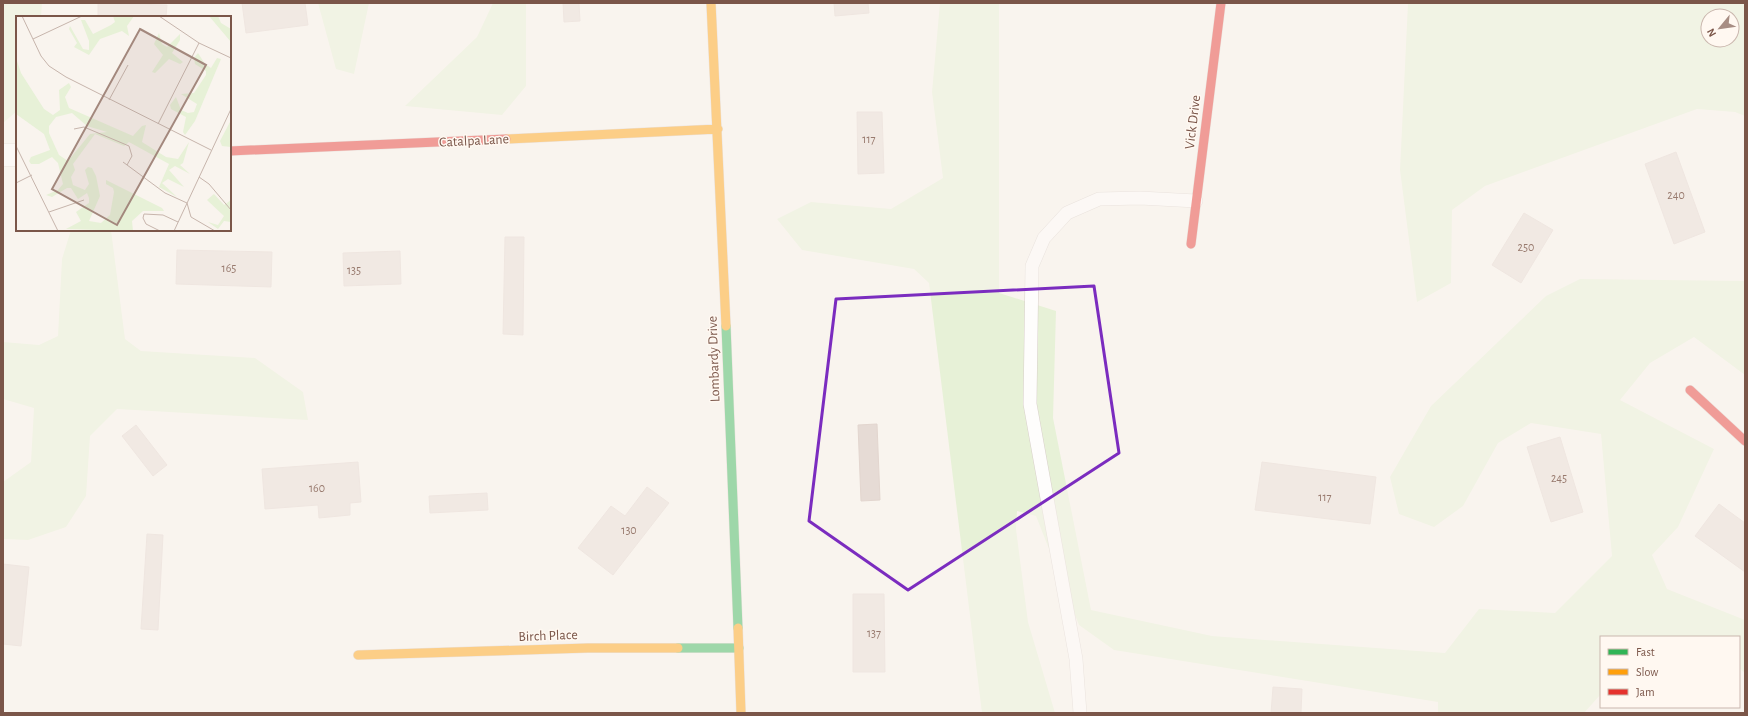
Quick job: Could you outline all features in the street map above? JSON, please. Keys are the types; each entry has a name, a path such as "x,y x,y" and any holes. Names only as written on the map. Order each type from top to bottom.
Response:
{"street":[{"name":"Lombardy Drive","path":"711,3 718,129 741,713"},
{"name":"Vick Drive","path":"1191,244 1220,3"},
{"name":"Catalpa Lane","path":"231,151 718,129"},
{"path":"3,155 16,155"},
{"path":"1690,390 1745,441"},
{"name":"Birch Place","path":"358,655 588,648 739,648"}],"lane":[{"path":"1080,713 1076,659 1030,404 1032,266 1044,238 1067,213 1099,199 1140,198 1196,201"}],"highlighted area":[{"path":"1094,286 1119,453 908,590 809,521 836,299"}],"green space":[{"path":"3,3 42,3 41,16 16,16 16,112 3,123"},
{"path":"318,3 369,3 354,74 336,69"},
{"path":"493,3 526,3 526,86 502,115 405,106 477,37"},
{"path":"940,3 999,3 999,293 1056,311 1053,418 1091,610 1212,636 1445,653 1479,609 1555,613 1612,556 1601,434 1531,423 1498,443 1463,506 1434,527 1399,514 1390,477 1431,406 1546,296 1580,279 1745,281 1745,375 1694,337 1650,363 1620,400 1714,449 1678,527 1652,555 1667,589 1745,620 1745,673 1740,669 1740,636 1600,636 1600,695 1584,713 1438,713 1438,702 1114,650 1079,625 1036,516 1017,511 1016,529 1028,622 1055,713 982,713 929,283 914,269 802,250 777,219 811,202 891,209 943,178 932,92"},
{"path":"1408,3 1745,3 1745,116 1735,112 1697,109 1485,186 1452,210 1451,283 1417,302 1400,170"},
{"path":"71,231 111,231 125,339 141,351 255,358 303,392 308,420 117,409 90,436 86,496 66,527 28,540 3,539 3,482 31,462 34,408 3,399 3,342 39,345 58,336 62,259"}],"building":[{"path":"98,3 167,5 166,16 98,16"},
{"path":"242,3 305,3 308,25 246,33"},
{"path":"563,3 579,3 580,21 564,22"},
{"path":"834,3 868,3 869,13 835,16"},
{"path":"857,112 882,112 884,173 858,174"},
{"path":"1676,152 1705,232 1674,244 1645,164"},
{"path":"1524,213 1553,230 1521,283 1492,265"},
{"path":"505,237 524,237 523,335 503,334"},
{"path":"177,250 272,252 271,287 176,284"},
{"path":"400,251 401,284 344,286 343,253"},
{"path":"877,424 880,500 861,501 858,425"},
{"path":"136,425 167,465 153,476 122,436"},
{"path":"1560,437 1583,512 1551,522 1527,447"},
{"path":"358,462 361,502 350,503 350,515 319,518 318,505 265,509 262,469"},
{"path":"1262,462 1376,477 1370,524 1255,510"},
{"path":"647,487 669,503 613,575 578,548 611,506 625,516"},
{"path":"487,493 488,510 430,513 429,496"},
{"path":"1719,504 1745,523 1745,572 1695,536"},
{"path":"147,534 163,535 158,630 141,629"},
{"path":"3,564 29,567 21,646 3,644"},
{"path":"853,594 884,594 885,672 853,672"},
{"path":"1273,687 1302,689 1301,713 1271,713"}],"traffic: fast":[{"path":"726,326 738,628"},
{"path":"678,648 739,648"}],"traffic: slow":[{"path":"711,3 726,326"},
{"path":"506,139 718,129"},
{"path":"738,628 741,713"},
{"path":"358,655 588,648 678,648"}],"traffic: jam":[{"path":"1191,244 1221,3"},
{"path":"231,151 506,139"},
{"path":"1690,390 1745,441"}]}
